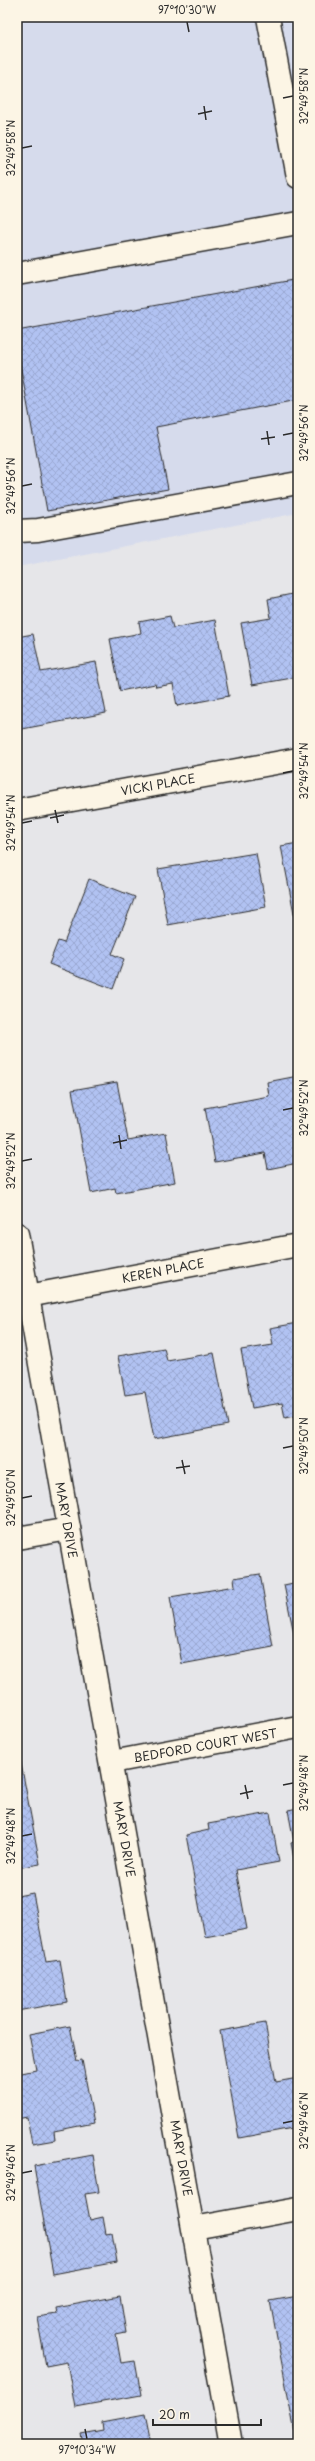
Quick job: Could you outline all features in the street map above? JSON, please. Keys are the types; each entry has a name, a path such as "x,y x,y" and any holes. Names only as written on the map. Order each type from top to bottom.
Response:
{"street":[{"path":"268,17 298,177"},
{"path":"17,274 298,223"},
{"path":"17,531 38,530 298,483"},
{"name":"VICKI PLACE","path":"17,810 298,759"},
{"name":"MARY DRIVE","path":"17,1234 112,1762 231,2444"},
{"name":"KEREN PLACE","path":"28,1296 298,1245"},
{"path":"17,1538 69,1529"},
{"name":"BEDFORD COURT WEST","path":"112,1762 298,1728"},
{"path":"194,2228 298,2209"}],"shaded area":[{"path":"17,17 298,17 298,513 17,567"}],"building":[{"path":"298,279 298,400 156,427 168,489 47,511 17,347 17,331"},
{"path":"297,593 298,677 252,685 241,623 271,618 268,599"},
{"path":"170,616 173,628 215,620 229,696 177,706 173,684 156,687 155,684 120,691 110,639 141,633 139,622"},
{"path":"33,634 41,672 96,662 106,713 17,730 17,637"},
{"path":"298,843 298,934 281,846"},
{"path":"256,853 266,907 168,925 158,869"},
{"path":"89,879 135,897 112,954 124,959 113,989 49,964 58,941 64,943"},
{"path":"298,1076 298,1163 268,1169 265,1153 215,1162 205,1108 269,1096 267,1082"},
{"path":"117,1082 128,1140 166,1133 175,1182 116,1193 115,1188 91,1193 72,1090"},
{"path":"298,1323 298,1415 285,1418 282,1403 252,1408 241,1350 273,1345 270,1328"},
{"path":"164,1348 167,1361 214,1353 228,1425 154,1439 145,1392 125,1395 118,1356"},
{"path":"260,1574 273,1647 182,1664 170,1597 235,1586 234,1578"},
{"path":"298,1582 298,1643 296,1644 284,1585"},
{"path":"17,1753 19,1753 40,1864 17,1868"},
{"path":"298,1808 298,1881 291,1843 294,1842 288,1810"},
{"path":"270,1813 279,1862 236,1870 247,1929 205,1937 186,1835 209,1830 208,1824"},
{"path":"33,1893 46,1962 60,1960 67,2002 17,2011 17,1896"},
{"path":"265,2023 276,2082 298,2078 298,2127 239,2138 220,2031"},
{"path":"70,2026 77,2061 82,2060 94,2123 54,2131 55,2140 32,2144 27,2117 17,2119 17,2074 36,2070 29,2034"},
{"path":"93,2155 99,2192 85,2194 90,2220 103,2217 106,2234 112,2233 117,2262 53,2274 34,2166"},
{"path":"120,2296 126,2333 116,2335 121,2363 135,2361 141,2395 75,2407 67,2362 46,2366 37,2317 57,2314 56,2308"},
{"path":"298,2296 298,2433 295,2433 270,2301"},
{"path":"145,2414 151,2444 83,2444 81,2434 103,2430 102,2422"}]}
